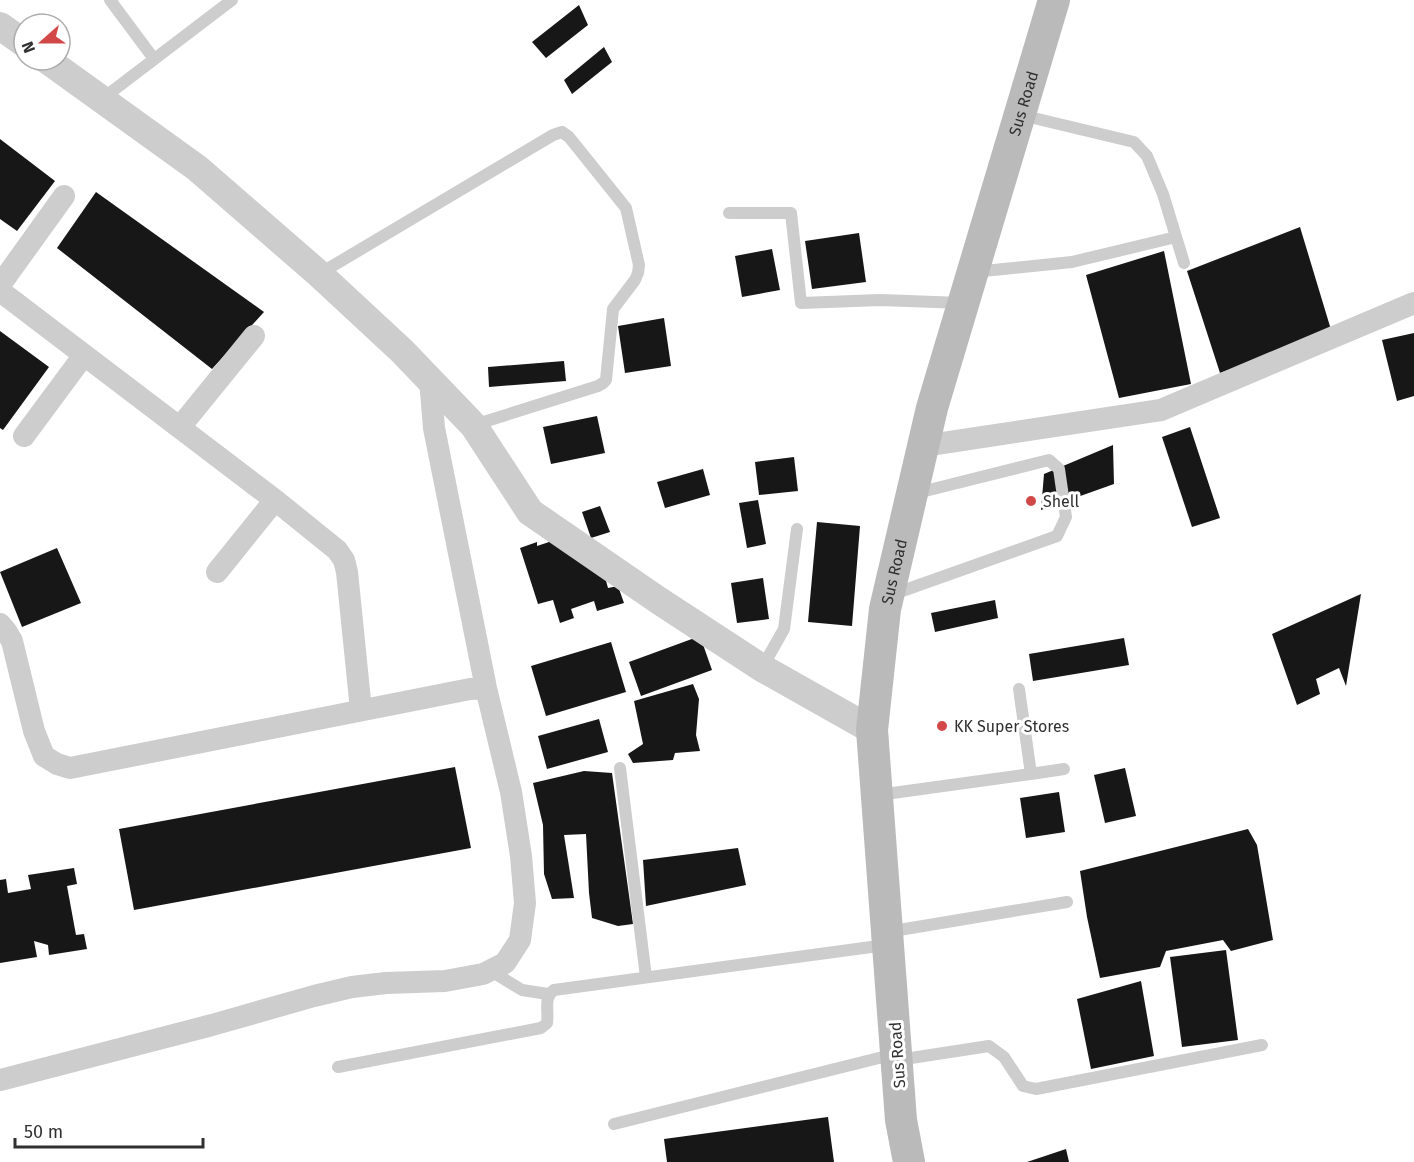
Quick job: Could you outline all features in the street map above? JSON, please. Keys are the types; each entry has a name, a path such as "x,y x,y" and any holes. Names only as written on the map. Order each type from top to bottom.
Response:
{"main road":[{"name":"Sus Road","path":"909,1162 902,1120 872,729 885,609 932,408 1054,0"}],"street":[{"path":"63,72 197,168 319,274 402,351 474,426 530,512 762,668 872,729"},
{"path":"0,285 64,196"},
{"path":"0,291 275,500 337,550 344,560 347,572 361,710"},
{"path":"923,446 1161,410 1414,303"},
{"path":"180,428 254,336"},
{"path":"24,436 84,355"},
{"path":"0,1080 352,987 386,983 445,981 483,974 505,963 520,940 525,903 521,856 511,792 486,688 434,428 430,379"},
{"path":"217,572 275,500"},
{"path":"0,624 12,641 34,731 44,756 57,765 70,768 470,689 486,688"}],"lane":[{"path":"110,0 154,59"},
{"path":"101,100 232,0"},
{"path":"1020,115 1134,142 1147,156 1164,194 1184,263"},
{"path":"319,274 553,135 562,132 568,136 626,208 639,265 635,280 612,309 606,380 598,386 474,426"},
{"path":"729,213 791,213 801,303 880,300 963,303"},
{"path":"972,273 1072,262 1176,237"},
{"path":"889,596 1057,536 1066,517 1059,469 1048,460 912,494"},
{"path":"762,668 784,628 798,529"},
{"path":"1019,689 1031,774"},
{"path":"620,768 646,977"},
{"path":"877,796 1064,769"},
{"path":"491,971 522,990 548,994 558,989 888,938 1066,902"},
{"path":"338,1067 541,1028 548,1019 548,994"},
{"path":"614,1124 897,1057 989,1046 1004,1057 1023,1086 1036,1089 1262,1045"}],"building":[{"path":"579,5 588,25 546,58 532,42"},
{"path":"604,47 612,62 572,94 564,80"},
{"path":"0,139 55,181 17,231 0,219"},
{"path":"96,192 264,312 212,369 57,248"},
{"path":"1300,227 1332,333 1220,373 1187,271"},
{"path":"859,233 866,282 812,289 805,241"},
{"path":"772,249 780,290 742,297 735,256"},
{"path":"1164,251 1191,384 1119,398 1086,275"},
{"path":"664,318 671,366 625,373 618,326"},
{"path":"0,331 49,367 3,430 0,428"},
{"path":"1414,333 1414,396 1397,401 1382,340"},
{"path":"564,361 566,381 489,387 488,367"},
{"path":"597,416 605,453 551,464 543,427"},
{"path":"1190,427 1220,518 1192,527 1162,437"},
{"path":"1113,445 1114,484 1041,510 1044,474"},
{"path":"794,457 798,491 759,495 755,462"},
{"path":"703,469 710,495 665,508 657,482"},
{"path":"758,500 766,544 747,548 739,503"},
{"path":"600,506 610,532 591,538 582,512"},
{"path":"817,522 860,526 852,626 808,622"},
{"path":"548,539 605,577 608,588 618,586 624,603 597,611 594,601 571,609 574,618 560,623 553,600 538,604 520,548 537,542 537,546 549,542"},
{"path":"57,548 81,603 22,627 0,572"},
{"path":"763,578 769,619 737,623 731,583"},
{"path":"1361,594 1346,686 1339,668 1316,679 1320,694 1297,705 1272,634"},
{"path":"995,600 998,618 935,632 931,613"},
{"path":"700,636 712,670 641,696 629,662"},
{"path":"1124,638 1129,665 1033,681 1029,654"},
{"path":"611,642 626,692 546,716 531,666"},
{"path":"693,684 699,699 696,735 700,751 675,753 673,760 633,763 628,754 643,744 634,701"},
{"path":"599,719 608,752 547,769 538,736"},
{"path":"455,767 471,848 134,910 119,829"},
{"path":"1125,768 1136,816 1105,823 1094,775"},
{"path":"584,771 612,773 633,924 618,926 592,918 586,834 564,835 574,898 552,899 544,874 543,825 533,783"},
{"path":"1059,792 1065,832 1026,838 1020,798"},
{"path":"1248,829 1257,845 1273,940 1231,951 1223,940 1166,951 1160,967 1100,978 1080,871"},
{"path":"738,848 746,885 646,906 643,860"},
{"path":"74,868 77,884 67,886 76,935 84,934 87,949 49,955 48,945 34,941 37,957 0,963 0,880 6,879 8,893 31,889 28,875"},
{"path":"1226,950 1238,1040 1182,1047 1170,957"},
{"path":"1141,981 1154,1056 1091,1069 1077,999"},
{"path":"828,1117 834,1162 667,1162 664,1139"},
{"path":"1066,1149 1069,1162 1027,1162"}],"place":[{"name":"Shell","path":"1031,501"},
{"name":"KK Super Stores","path":"942,726"}]}
